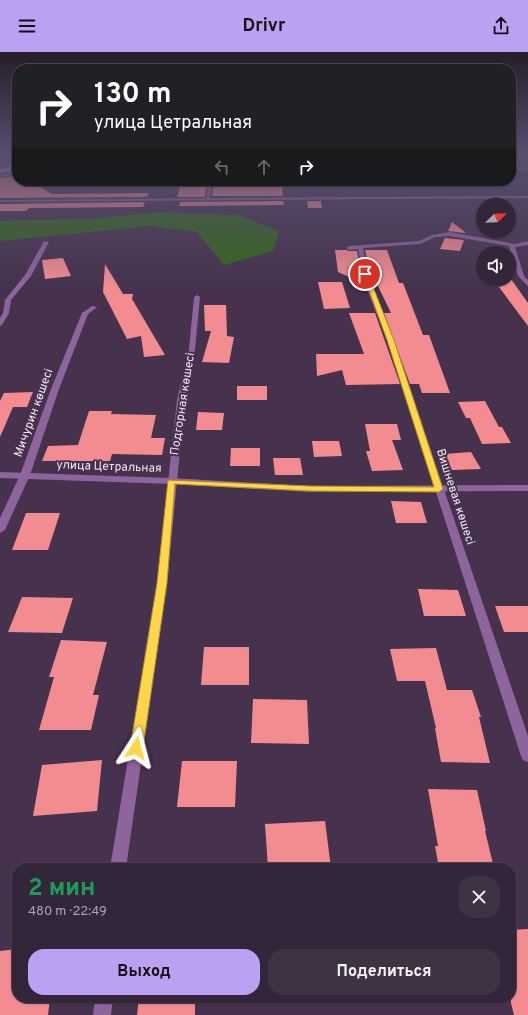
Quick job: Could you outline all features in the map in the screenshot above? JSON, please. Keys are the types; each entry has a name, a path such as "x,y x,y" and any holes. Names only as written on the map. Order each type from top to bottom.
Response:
{"street":[{"path":"0,201 378,198"},
{"path":"349,248 420,242 434,236 450,234 512,245 528,243"},
{"path":"0,324 6,313 8,300 28,276 46,242"},
{"path":"512,245 521,276 528,284"},
{"name":"Вишневая көшесі","path":"360,247 368,284 390,340 528,756"},
{"name":"Подгорная көшесі","path":"119,863 162,583 171,481 181,400 192,349 197,297"},
{"name":"Мичурин көшесі","path":"0,530 25,475 55,389 85,313 94,307"},
{"name":"улица Цетральная","path":"0,475 171,481 310,489 528,488"},
{"path":"102,1015 103,1003"}],"green space":[{"path":"157,212 238,215 279,231 273,251 224,265 197,232 150,226 0,241 0,221 96,218"}],"building":[{"path":"283,201 284,205 179,206 180,202"},
{"path":"307,201 321,201 322,208 308,208"},
{"path":"145,202 143,207 29,208 26,211 0,211 0,204"},
{"path":"452,222 466,233 448,231"},
{"path":"445,238 464,240 460,251 440,249"},
{"path":"335,250 357,251 363,282 338,272"},
{"path":"365,250 387,250 399,283 403,283 423,335 429,335 450,393 422,393 419,384 410,384 384,313 391,313 376,282 372,282"},
{"path":"63,258 71,276 45,279 42,260"},
{"path":"105,264 123,294 133,294 132,299 165,355 144,357 141,336 127,339 103,292"},
{"path":"318,282 342,282 350,308 324,309"},
{"path":"498,286 516,286 528,303 528,326"},
{"path":"204,305 226,305 227,336 234,337 229,363 202,362 211,331 205,331"},
{"path":"349,313 375,313 400,384 346,385 342,370 317,376 316,354 364,354"},
{"path":"237,386 267,386 267,400 237,400"},
{"path":"33,392 27,407 13,407 0,437 0,401 4,393"},
{"path":"485,401 499,427 502,427 511,443 482,444 470,418 466,418 458,402"},
{"path":"89,411 112,411 111,414 156,415 151,438 165,438 162,455 112,454 110,461 42,461 48,446 78,445"},
{"path":"198,412 224,413 222,430 196,430"},
{"path":"365,424 397,424 401,440 392,440 403,470 372,471 366,451 370,451"},
{"path":"312,441 339,441 342,456 314,457"},
{"path":"231,448 260,448 260,466 230,466"},
{"path":"471,452 481,469 452,470 444,454"},
{"path":"273,458 300,458 303,475 275,475"},
{"path":"391,501 421,502 427,523 396,523"},
{"path":"26,513 60,513 48,550 12,550"},
{"path":"418,589 458,590 466,616 424,616"},
{"path":"22,597 73,598 62,633 8,632"},
{"path":"495,606 528,606 528,632 504,632"},
{"path":"61,640 107,642 93,695 99,695 91,730 39,730 54,677 49,677"},
{"path":"204,647 249,647 249,685 201,685"},
{"path":"436,648 447,690 472,690 481,717 479,717 490,763 441,762 436,728 425,681 397,681 390,649"},
{"path":"253,699 307,700 309,744 251,743"},
{"path":"102,760 97,811 33,816 42,765"},
{"path":"182,761 237,761 235,807 177,807"},
{"path":"428,789 477,790 493,863 438,863 435,846 438,846"},
{"path":"325,821 330,863 268,863 265,824"},
{"path":"528,929 528,1015 514,1015 511,1003 516,1003 516,930"},
{"path":"12,950 12,1003 49,1003 48,1015 0,1015 0,951"},
{"path":"138,1003 195,1003 195,1015 137,1015"}],"route":[{"path":"136,748 162,583 171,481 310,489 439,489 390,340 365,274"}]}
